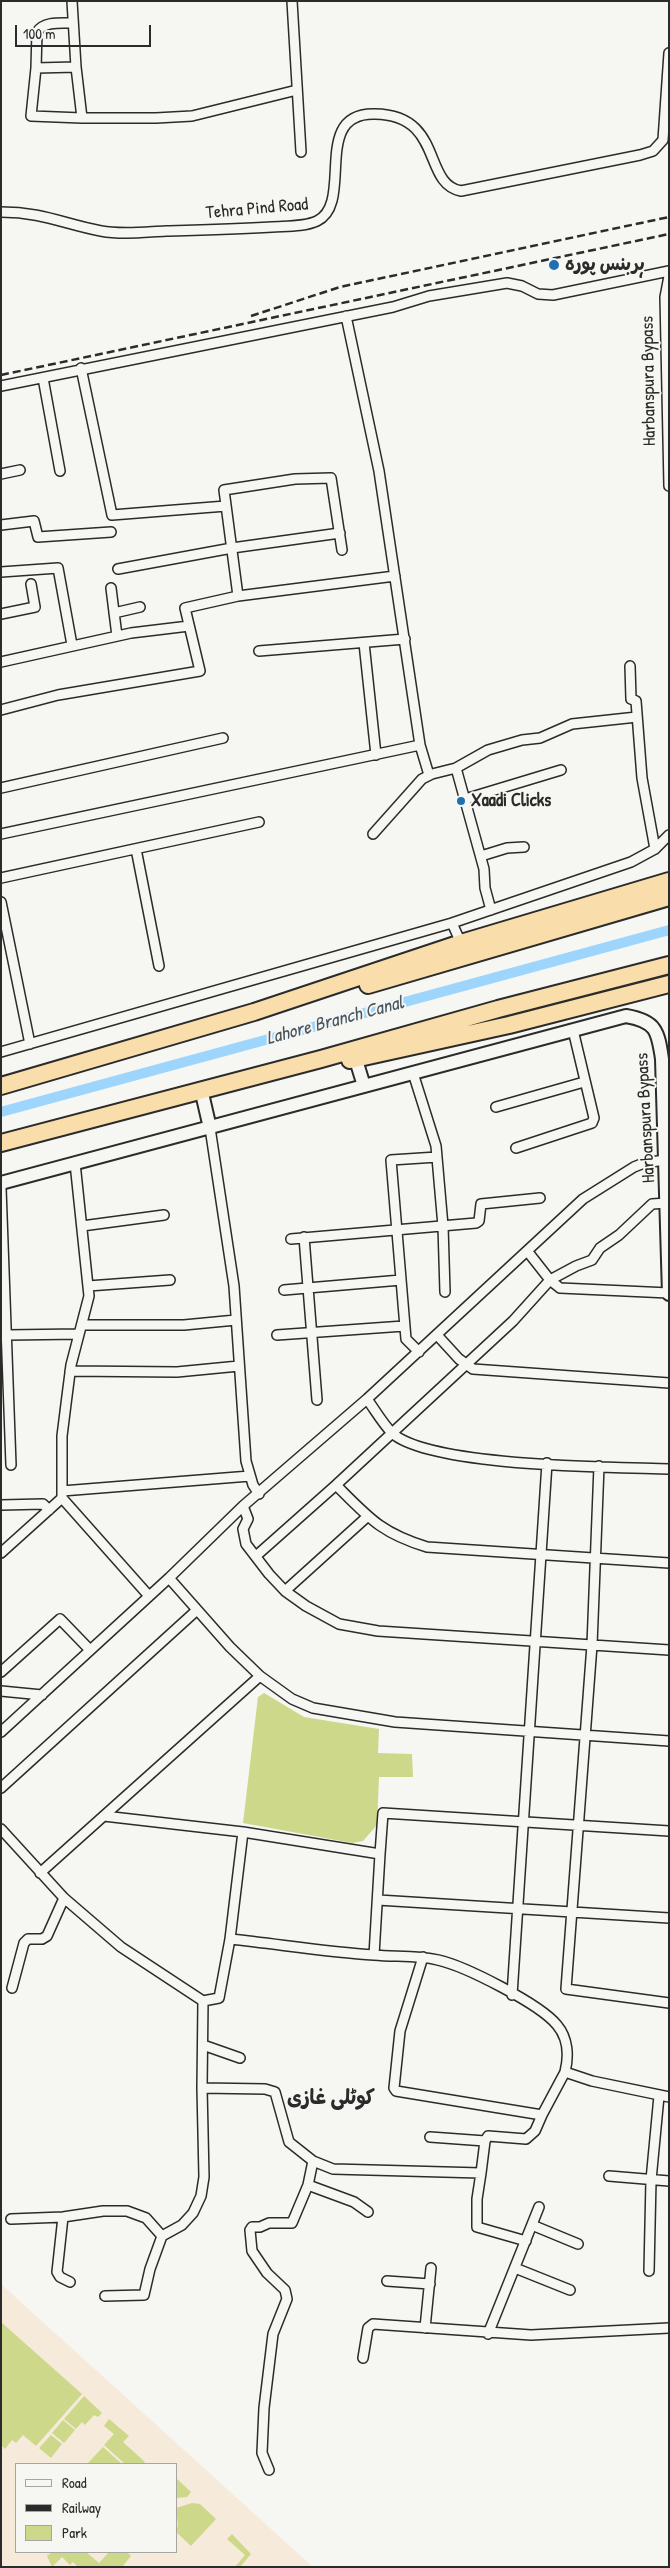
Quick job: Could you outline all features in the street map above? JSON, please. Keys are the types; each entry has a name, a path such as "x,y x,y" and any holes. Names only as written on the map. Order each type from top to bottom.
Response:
{"highway":[{"path":"640,889 669,874"},
{"path":"1,1086 254,1012 461,943 669,881"},
{"path":"254,1012 355,989 669,897"},
{"path":"1,1142 321,1059 498,1009 669,965"},
{"path":"321,1059 356,1060 669,984"},
{"path":"647,990 669,991"}],"street":[{"path":"72,1 76,67 82,118"},
{"path":"292,1 300,152"},
{"path":"73,23 46,24 36,32 36,68 31,116 82,118 192,116 297,90"},
{"name":"Tehra Pind Road","path":"1,212 45,215 114,233 304,225 317,221 326,214 331,205 334,193 335,150 340,134 349,123 358,117 372,114 387,114 414,125 422,133 446,183 454,190 461,191 640,155 653,151 663,140 669,53"},
{"path":"36,68 76,67"},
{"path":"1,386 81,368 393,307 429,296 507,283 522,286 538,294 552,295 669,271"},
{"name":"Harbanspura Bypass","path":"669,276 665,298 669,486"},
{"path":"346,316 377,462 420,745 429,776"},
{"path":"81,368 112,515 226,506"},
{"path":"43,378 60,471"},
{"path":"1,474 20,470"},
{"path":"238,596 224,490 295,479 331,478 342,550"},
{"path":"1,525 34,521 38,537 111,532"},
{"path":"118,569 232,548 340,533"},
{"path":"1,572 58,568 72,645"},
{"path":"1,710 58,695 200,671 185,608 238,596 395,576"},
{"path":"1,614 35,607 31,584"},
{"path":"111,588 117,636"},
{"path":"114,613 140,607"},
{"path":"1,662 117,636 189,626"},
{"path":"259,651 405,639"},
{"path":"364,642 376,755"},
{"path":"630,666 631,699 636,701 642,778 655,849"},
{"path":"373,834 422,780 429,776 456,768 488,750 522,740 540,738 572,724 637,717"},
{"path":"1,788 223,738"},
{"path":"1,834 420,745"},
{"path":"456,768 481,856 485,888 491,910"},
{"path":"465,799 561,770"},
{"path":"1,878 259,822"},
{"path":"1,1052 452,923 631,862 655,849 669,835"},
{"path":"481,856 507,848 524,847"},
{"path":"136,849 159,966"},
{"path":"1,902 30,1044"},
{"path":"452,923 461,943"},
{"name":"Harbanspura Bypass","path":"1,1183 626,1016 649,1022 659,1038 662,1059 669,1293"},
{"path":"516,1148 592,1123 594,1118 573,1030"},
{"path":"356,1060 364,1086"},
{"path":"414,1073 427,1114 437,1157 443,1226 445,1292"},
{"path":"496,1107 584,1082"},
{"path":"201,1089 210,1128 234,1286 246,1461 250,1476 259,1494"},
{"path":"419,1352 406,1339 404,1326 391,1160 437,1157"},
{"path":"1,1732 169,1578 243,1506 367,1400 583,1200 621,1174 644,1163 665,1160"},
{"path":"75,1164 89,1296 70,1371 62,1436 62,1495 149,1596"},
{"path":"1,1188 8,1335 5,1374 11,1465"},
{"path":"291,1239 476,1223 479,1221 481,1204 486,1202 540,1198"},
{"path":"256,1556 393,1434 513,1321 550,1280 592,1260 600,1248 619,1235 652,1204 667,1203"},
{"path":"82,1226 164,1215"},
{"path":"304,1237 317,1400"},
{"path":"528,1252 550,1280 560,1288 669,1293"},
{"path":"88,1286 170,1280"},
{"path":"284,1290 401,1280"},
{"path":"8,1335 81,1329 184,1325 236,1320"},
{"path":"277,1335 404,1326"},
{"path":"437,1335 473,1369 669,1383"},
{"path":"70,1371 177,1372 239,1366"},
{"path":"367,1400 393,1434 418,1447 461,1457 669,1469"},
{"path":"512,1995 547,1463"},
{"path":"599,1466 592,1645 566,1989 669,2003"},
{"path":"1,1553 49,1510 62,1495 250,1476"},
{"path":"336,1485 368,1516 400,1538 427,1546 669,1563"},
{"path":"1,1505 43,1504 49,1510"},
{"path":"243,1506 248,1519 243,1528 244,1538 256,1556 285,1591 326,1617 356,1627 669,1650"},
{"path":"285,1591 368,1516"},
{"path":"169,1578 260,1676 292,1699 324,1711 395,1722 669,1741"},
{"path":"1,1788 197,1610"},
{"path":"1,1672 60,1619 90,1650"},
{"path":"40,1873 260,1676"},
{"path":"1,1691 42,1695"},
{"path":"374,1956 383,1814 579,1824 669,1832"},
{"path":"104,1816 243,1832 380,1854"},
{"path":"1,1829 64,1898 121,1946 203,2001 219,1998 230,1939 243,1832"},
{"path":"12,1988 24,1943 28,1939 42,1939 46,1936 64,1898"},
{"path":"378,1900 669,1918"},
{"path":"230,1939 374,1956 423,1957 464,1968 540,2010 557,2024 563,2034 567,2050 566,2072 535,2131 526,2139 488,2136 485,2141 476,2199 477,2227 526,2242"},
{"path":"423,1957 400,2031 395,2090 401,2093 542,2115"},
{"path":"104,2296 144,2295 150,2269 162,2236 182,2225 193,2213 200,2196 204,2178 203,2001"},
{"path":"203,2046 240,2058"},
{"path":"566,2072 592,2081 664,2096 651,2180 649,2272"},
{"path":"202,2088 265,2089 275,2092 287,2139 313,2161 333,2169 481,2173"},
{"path":"430,2137 485,2141"},
{"path":"270,2470 262,2453 264,2408 273,2334 287,2299 285,2290 267,2273 252,2252 250,2230 252,2227 260,2227 269,2223 292,2223 308,2185 313,2161"},
{"path":"609,2176 669,2181"},
{"path":"308,2185 354,2202 368,2212"},
{"path":"488,2334 539,2206"},
{"path":"11,2219 63,2217 103,2211 127,2211 146,2218 162,2236"},
{"path":"63,2217 57,2272 60,2277 70,2282"},
{"path":"532,2225 578,2244"},
{"path":"425,2328 431,2268"},
{"path":"515,2268 570,2290"},
{"path":"387,2281 430,2284"},
{"path":"363,2358 368,2328 371,2325 531,2336 669,2328"}],"shaded area":[{"path":"1,2284 313,2567 1,2567"}],"green space":[{"path":"264,1693 304,1717 379,1729 378,1753 412,1754 413,1777 379,1777 377,1825 363,1841 352,1843 243,1823 258,1697"},
{"path":"1,2322 82,2394 36,2446 23,2435 16,2443 12,2440 5,2449 1,2445"},
{"path":"84,2396 102,2413 98,2417 94,2415 85,2425 82,2422 76,2429 64,2419"},
{"path":"109,2419 129,2436 123,2442 145,2462 124,2463 104,2445 114,2434 104,2426"},
{"path":"63,2420 75,2430 64,2443 52,2433"},
{"path":"51,2435 62,2444 51,2458 39,2448"},
{"path":"103,2447 121,2463 88,2463"},
{"path":"178,2480 191,2492 187,2497 178,2498"},
{"path":"192,2503 200,2504 216,2519 191,2546 178,2534 178,2507"},
{"path":"232,2534 251,2554 240,2567 235,2567 245,2555 227,2539"},
{"path":"51,2553 87,2553 99,2563 108,2553 128,2553 131,2556 122,2567 78,2567 73,2562 70,2565 62,2557 52,2567 47,2556"}],"waterway":[{"name":"Lahore Branch Canal","path":"1,1112 669,930"}],"railway":[{"path":"251,316 340,287 669,217"},
{"path":"1,375 669,234"}],"place":[{"name":"ہربنس پورہ","path":"554,265"},
{"name":"Xaadi Clicks","path":"461,801"}],"district":[{"name":"کوٹلی غازی","path":"331,2099"}]}
